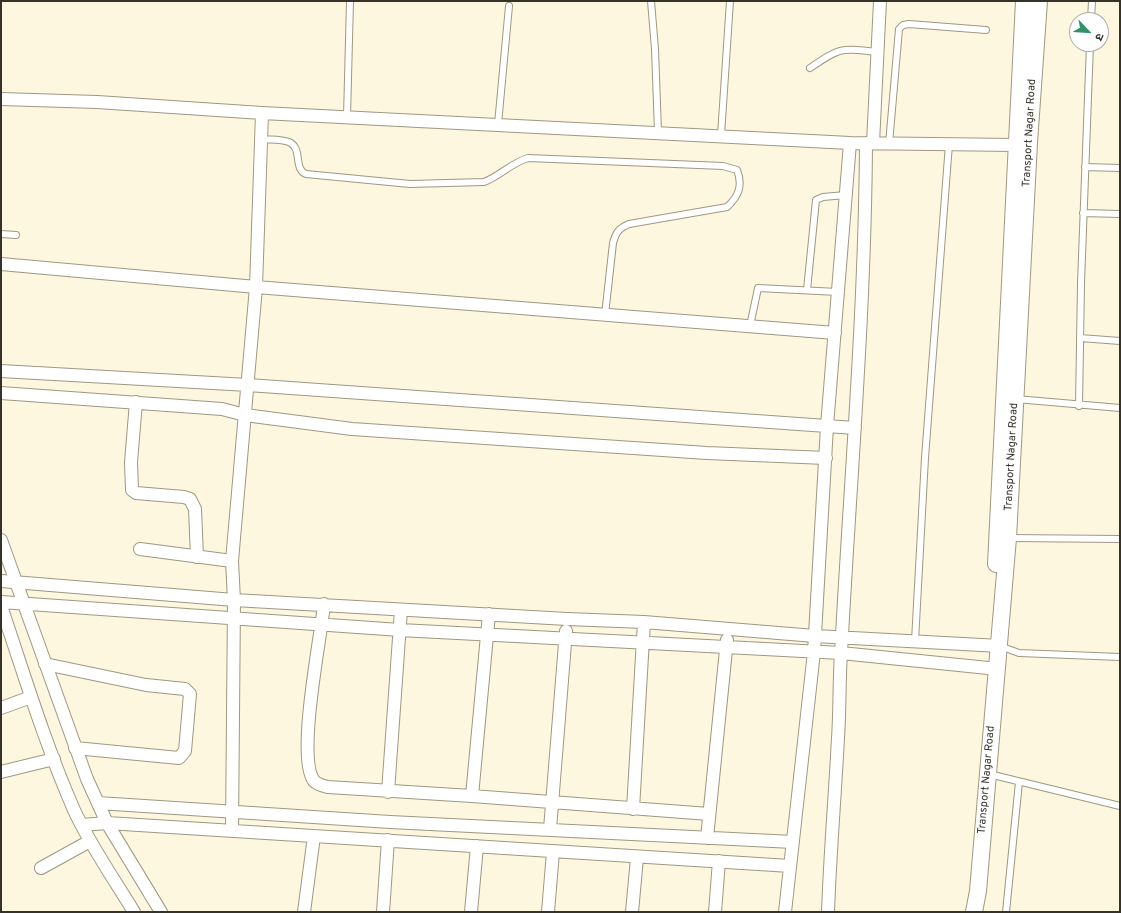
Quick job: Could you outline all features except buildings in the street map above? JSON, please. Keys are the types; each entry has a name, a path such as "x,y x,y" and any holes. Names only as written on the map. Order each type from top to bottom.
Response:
{"main road":[{"name":"Transport Nagar Road","path":"996,645 1016,145 1024,1"},
{"name":"Transport Nagar Road","path":"963,912 971,861 1008,538 1029,143 1039,1"},
{"name":"Transport Nagar Road","path":"974,912 988,773 993,668"}],"street":[{"path":"828,912 830,837 838,738 841,653 855,428 869,143 880,1"},
{"path":"1,99 97,102 262,113 721,135 850,143 1016,145"},
{"path":"232,831 234,600 232,561 256,288 262,113"},
{"path":"785,912 814,652 827,426 850,143"},
{"path":"1,264 256,288 835,333"},
{"path":"1,371 248,385 855,428"},
{"path":"1,393 222,409 244,415 360,429 706,453 826,458"},
{"path":"136,402 131,462 132,490 136,493 184,497 190,499 194,509 197,557"},
{"path":"1,540 15,583 98,803 107,823 161,912"},
{"path":"140,549 232,561"},
{"path":"1,581 234,600 324,604 567,620 644,622 815,636 996,645"},
{"path":"1,602 400,630 565,637 642,644 726,646 841,653 993,668"},
{"path":"324,604 309,723 307,752 310,771 314,781 328,788 472,796 709,814"},
{"path":"1,606 31,697 74,810 90,840 134,912"},
{"path":"388,792 401,610"},
{"path":"472,796 486,633 489,614"},
{"path":"550,829 567,620"},
{"path":"633,809 644,622"},
{"path":"707,838 728,628"},
{"path":"45,664 131,683 185,689 190,694 185,751 179,758 76,748"},
{"path":"1,708 31,697"},
{"path":"1,772 54,758"},
{"path":"98,803 390,822 793,842"},
{"path":"82,825 107,823 388,840 637,858 719,861 790,866"},
{"path":"304,912 314,836"},
{"path":"41,868 90,840"},
{"path":"383,912 388,840"},
{"path":"471,912 477,846"},
{"path":"548,912 553,852"},
{"path":"632,912 637,858"},
{"path":"715,912 719,861"}],"lane":[{"path":"347,117 350,1"},
{"path":"651,1 655,49 658,132"},
{"path":"721,135 730,1"},
{"path":"1091,12 1092,1"},
{"path":"498,124 509,6"},
{"path":"889,144 899,29 903,25 909,24 986,30"},
{"path":"810,68 838,50 846,49 877,52"},
{"path":"1079,406 1083,212 1090,52"},
{"path":"261,139 284,141 293,145 297,151 300,168 306,174 410,184 484,182 496,178 518,161 528,158 723,166 737,170 740,184 739,193 727,207 629,224 620,228 615,234 613,243 605,315"},
{"path":"915,641 926,458 949,144"},
{"path":"1085,167 1120,168"},
{"path":"807,290 816,200 823,197 846,196"},
{"path":"1083,212 1120,214"},
{"path":"1,234 16,235"},
{"path":"750,326 758,288 838,292"},
{"path":"1080,338 1120,341"},
{"path":"1015,399 1079,406 1120,408"},
{"path":"1008,538 1120,539"},
{"path":"996,645 1019,652 1120,657"},
{"path":"988,773 1120,806"},
{"path":"1006,912 1020,782"}]}
